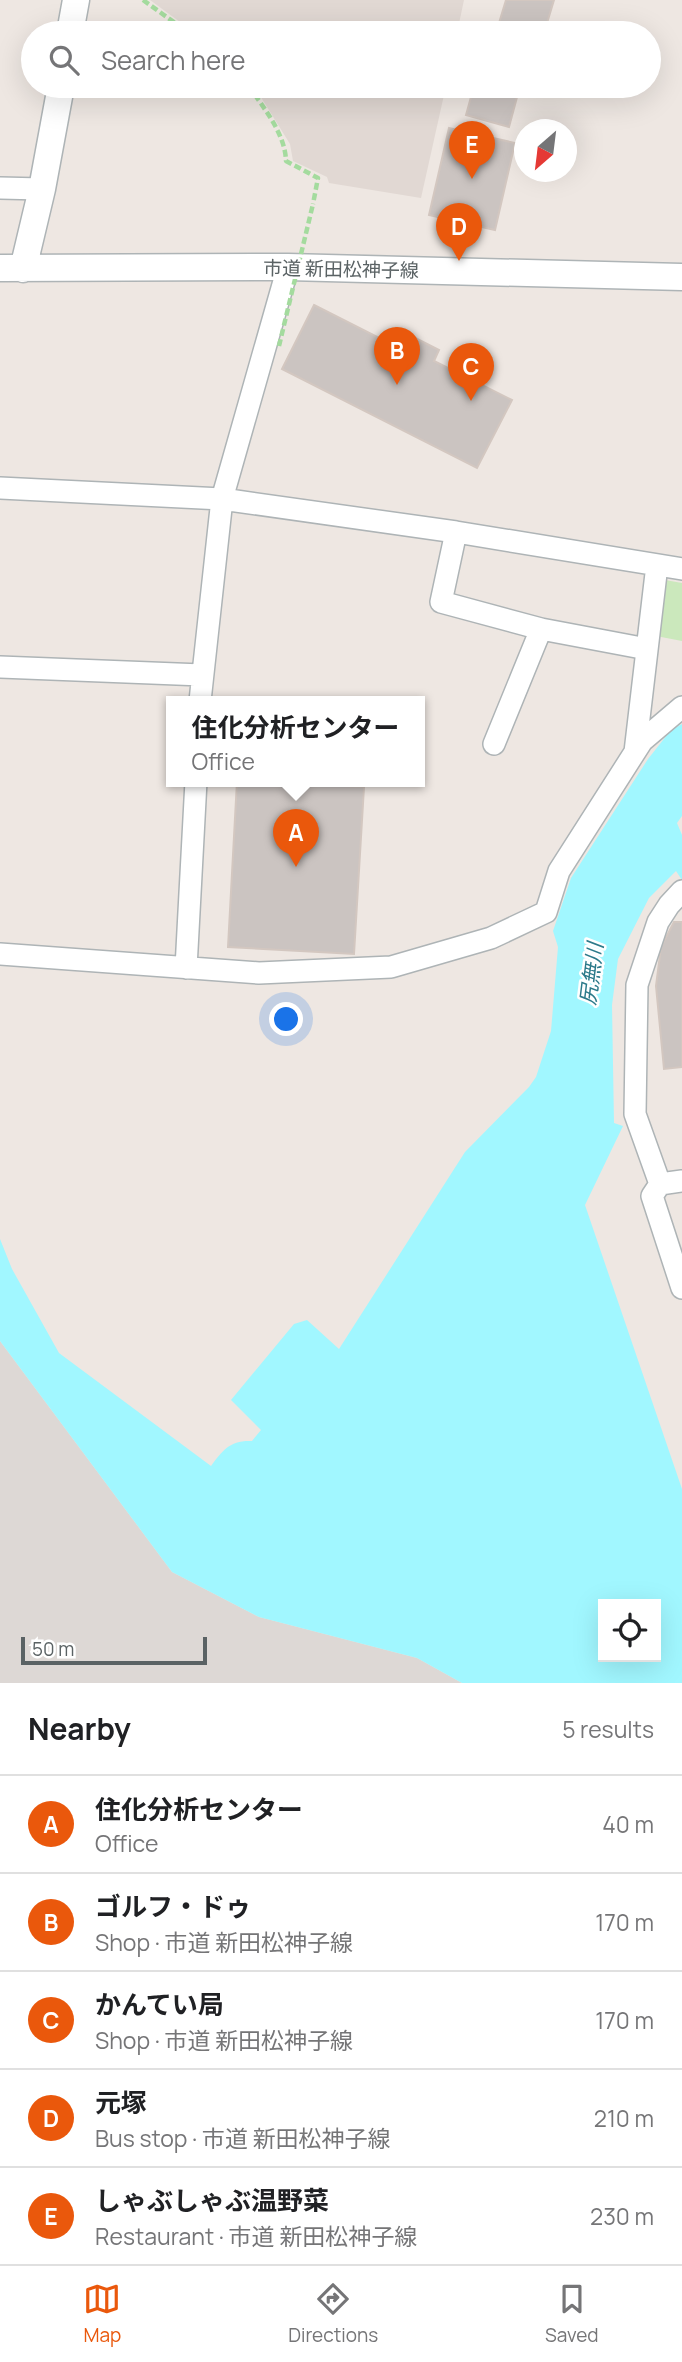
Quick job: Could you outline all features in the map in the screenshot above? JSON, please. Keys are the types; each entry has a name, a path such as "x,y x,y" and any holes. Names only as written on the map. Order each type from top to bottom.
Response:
{"street":[{"path":"72,21 76,0"},
{"path":"11,269 42,188 59,98"},
{"path":"0,188 42,188"},
{"path":"201,696 222,499 288,267"},
{"name":"市道 新田松神子線","path":"11,269 288,267 682,277"},
{"path":"0,488 222,499 456,532 682,569"},
{"path":"456,532 441,602 541,629 647,649"},
{"path":"635,752 657,565"},
{"path":"494,744 541,629"},
{"path":"0,667 202,675"},
{"path":"0,954 259,973 391,967 491,938 546,912 559,871 642,741 682,706"},
{"path":"186,968 196,787"},
{"path":"660,1184 635,1114 637,985 659,922 682,891"},
{"path":"682,1181 660,1184 652,1196 682,1288"}],"path":[{"path":"143,0 172,21"},
{"path":"256,98 286,146 286,161 318,178 279,346"}],"shaded area":[{"path":"150,0 464,0 460,21 179,21"},
{"path":"261,98 443,98 421,198 329,183 327,177 293,161 290,144"},
{"path":"0,1341 172,1572 259,1617 417,1658 462,1683 0,1683"}],"green space":[{"path":"665,580 682,583 682,641 656,636"}],"water":[{"name":"尻無川","path":"682,724 682,816 677,823 682,835 682,880 676,871 649,898 618,959 612,1005 614,1123 623,1126 585,1205 682,1489 682,1683 462,1683 417,1658 259,1617 172,1572 0,1341 0,1239 12,1269 59,1353 211,1466 228,1447 238,1442 252,1441 261,1430 231,1400 294,1324 307,1320 339,1349 465,1152 536,1077 551,1031 558,947 553,931 571,878 648,759 671,730"}],"building":[{"path":"506,0 554,0 548,21 500,21"},
{"path":"471,98 517,98 509,127 466,115"},
{"path":"449,128 514,143 495,230 429,215"},
{"path":"314,305 389,343 396,328 439,350 434,361 512,400 477,468 282,369"},
{"path":"237,787 364,787 354,954 228,947"},
{"path":"674,922 682,922 682,1067 664,1069 656,986 661,947"}],"place":[{"name":"しゃぶしゃぶ温野菜","path":"472,179"},
{"name":"元塚","path":"459,261"},
{"name":"ゴルフ・ドゥ","path":"397,385"},
{"name":"かんてい局","path":"471,401"},
{"name":"住化分析センター","path":"296,867"}]}
